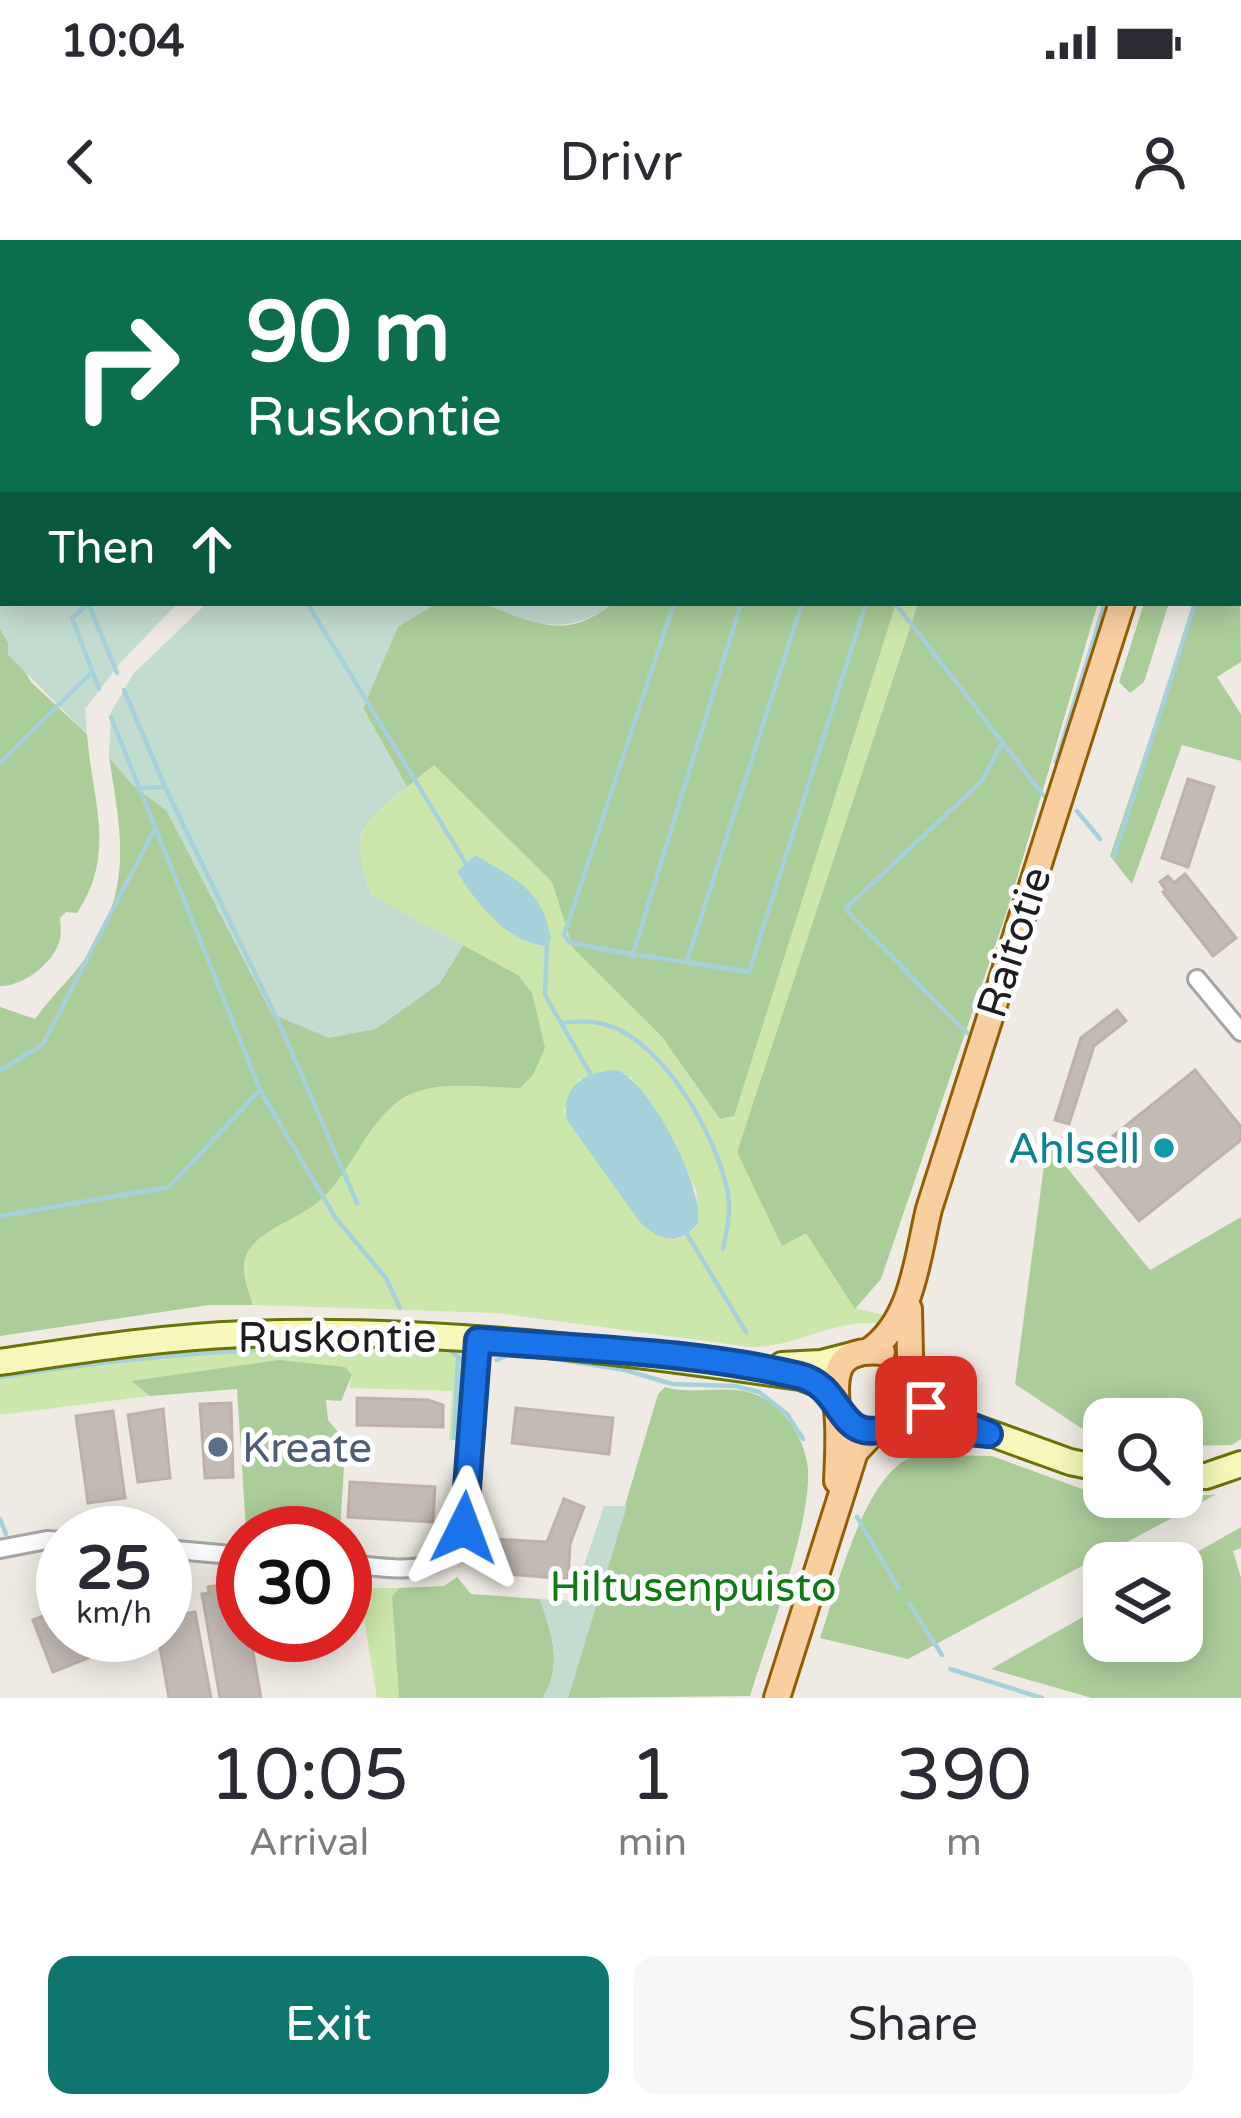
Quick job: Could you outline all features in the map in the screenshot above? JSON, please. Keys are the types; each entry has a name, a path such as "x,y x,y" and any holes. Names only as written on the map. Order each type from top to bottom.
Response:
{"main road":[{"name":"Raitotie","path":"862,1353 892,1330 910,1283 928,1209 1121,606"},
{"name":"Raitotie","path":"910,1283 907,1345 912,1383"},
{"name":"Ruskontie","path":"0,1362 96,1347 245,1334 478,1340 657,1354 800,1376 822,1385 835,1403"},
{"name":"Ruskontie","path":"746,1368 821,1363 862,1353"},
{"path":"835,1513 838,1372 862,1353 893,1356 932,1412 1083,1464"},
{"path":"777,1698 855,1452 871,1435 905,1415 912,1383"},
{"path":"835,1403 856,1427 989,1434"},
{"path":"1203,1477 1241,1465"}],"street":[{"path":"1197,979 1241,1032"},
{"path":"372,1566 417,1569 436,1565 459,1544 478,1340"},
{"path":"0,1549 36,1542"}],"green space":[{"path":"0,606 175,606 121,662 85,709 87,734 8,655 8,641 0,628"},
{"path":"204,606 432,606 398,627 363,708 407,787 368,822 360,844 371,895 463,945 439,984 376,1029 329,1038 272,1014 167,811 133,785 109,757 111,712 133,674"},
{"path":"432,606 489,606 564,626 609,606 895,606 734,1116 720,1119 662,1037 573,948 552,882 434,765 407,787 363,708 398,626"},
{"path":"490,606 609,606 564,624 518,617"},
{"path":"895,606 917,606 737,1152 783,1245 806,1232 855,1308 892,1317 889,1325 852,1324 786,1343 750,1347 497,1313 253,1305 244,1270 249,1249 330,1191 377,1123 400,1100 443,1087 520,1088 518,975 371,895 357,850 366,821 434,765 552,882 574,948 662,1037 720,1119 733,1116","holes":["631,1077 657,1115 697,1192 694,1229 678,1239 604,1171 564,1112 579,1079"]},
{"path":"917,606 1097,606 1009,905 881,1279 855,1309 806,1233 782,1246 737,1152"},
{"path":"1143,606 1168,606 1144,682 1130,693 1119,682"},
{"path":"1194,606 1240,606 1241,662 1217,677 1241,714 1241,761 1182,745 1132,884 1110,856"},
{"path":"0,628 31,682 87,734 99,848 89,891 77,913 66,912 60,918 61,936 52,956 28,978 0,986"},
{"path":"109,757 133,785 167,811 272,1014 288,1019 439,984 463,945 518,975 532,993 545,1048 533,1075 520,1088 427,1089 387,1111 330,1191 249,1249 244,1270 253,1305 209,1305 0,1336 0,1007 35,1019 87,957 106,923 120,854"},
{"path":"1047,1143 1150,1270 1241,1217 1241,1439 1232,1445 1203,1446 1203,1398 1083,1398 1083,1429 1015,1384"},
{"path":"255,1342 455,1345 466,1362 460,1440 449,1440 452,1391 349,1388 352,1375 250,1364 133,1383 150,1396 0,1415 0,1371 95,1356"},
{"path":"279,1360 345,1367 352,1375 341,1401 326,1400 328,1420 339,1433 337,1461 344,1465 342,1506 245,1506 237,1389 150,1396 131,1381"},
{"name":"Hiltusenpuisto","path":"665,1387 757,1395 792,1425 808,1469 803,1521 787,1582 750,1696 568,1698 658,1394"},
{"path":"992,1456 1083,1489 1083,1518 1172,1518 1127,1542 1083,1542 1083,1566 908,1659 820,1638 852,1542 875,1494 888,1475 917,1457"},
{"path":"604,1506 627,1506 568,1698 543,1698 554,1661 540,1599 572,1601"},
{"path":"1241,1527 1241,1548 1233,1551 1241,1578 1241,1698 1092,1698 991,1669 1083,1617 1083,1662 1203,1662 1203,1549"},
{"name":"Hiltusenpuisto","path":"457,1577 471,1594 540,1599 554,1661 543,1698 399,1698 392,1597 399,1588 444,1586"},
{"path":"372,1588 399,1588 392,1597 399,1698 377,1698 371,1662"}],"water":[{"path":"475,855 535,897 547,923 551,940 547,946 506,929 474,896 457,872"},
{"path":"617,1070 645,1094 684,1163 698,1207 698,1223 684,1236 662,1237 640,1222 567,1120 568,1098 578,1082"}],"building":[{"path":"1188,779 1214,787 1188,867 1162,858"},
{"path":"1185,874 1236,938 1213,956 1163,892 1160,882 1168,876 1174,883"},
{"path":"1117,1010 1126,1021 1094,1046 1069,1124 1055,1120 1081,1038"},
{"name":"Ahlsell","path":"1195,1070 1241,1127 1241,1140 1139,1221 1087,1157"},
{"path":"357,1398 428,1400 443,1405 443,1427 357,1425"},
{"name":"Kreate","path":"231,1403 233,1477 205,1478 200,1404"},
{"path":"516,1408 613,1418 609,1454 512,1443"},
{"path":"163,1409 170,1478 138,1482 128,1415"},
{"path":"113,1411 125,1498 88,1503 76,1416"},
{"path":"350,1482 435,1487 433,1522 372,1518 372,1506 349,1506"},
{"path":"564,1499 584,1507 570,1544 568,1579 491,1573 493,1539 547,1542"},
{"path":"216,1586 216,1662 255,1662 261,1698 220,1698 202,1594 209,1593 208,1587"},
{"path":"192,1613 211,1698 169,1698 163,1662 192,1662"},
{"path":"49,1662 78,1662 53,1672"}],"waterway":[{"path":"86,606 72,618 99,689"},
{"path":"89,606 117,673"},
{"path":"309,606 468,867"},
{"path":"673,606 564,935 569,942 591,947 749,972 865,606"},
{"path":"632,957 740,606"},
{"path":"687,961 801,606"},
{"path":"897,606 1044,796"},
{"path":"1056,762 1104,606"},
{"path":"1114,857 1194,606"},
{"path":"0,763 92,672"},
{"path":"124,690 357,1203"},
{"path":"111,717 260,1090 335,1217 386,1278 400,1308"},
{"path":"967,1033 845,909 981,782 1002,743"},
{"path":"140,788 165,787"},
{"path":"1077,811 1100,839"},
{"path":"0,1071 43,1044 155,828"},
{"path":"547,943 545,995 591,1075"},
{"path":"561,1023 607,1025 628,1035 668,1071 700,1120 722,1171 729,1215 723,1249"},
{"path":"0,1216 169,1187 260,1090"},
{"path":"684,1229 746,1332"},
{"path":"0,1377 208,1353 418,1348"},
{"path":"448,1348 460,1359"},
{"path":"497,1360 512,1353"},
{"path":"530,1355 625,1370 672,1384 735,1386 759,1392 787,1414 803,1439"},
{"path":"454,1438 458,1360"},
{"path":"857,1517 899,1589"},
{"path":"0,1519 6,1534"},
{"path":"909,1603 942,1655"},
{"path":"950,1669 1042,1698"}],"place":[{"name":"Ahlsell","path":"1164,1148"},
{"name":"Kreate","path":"218,1447"}],"route":[{"path":"464,1528 478,1340 657,1354 800,1376 827,1389 844,1419 868,1431 895,1425 989,1434 926,1407"}]}
